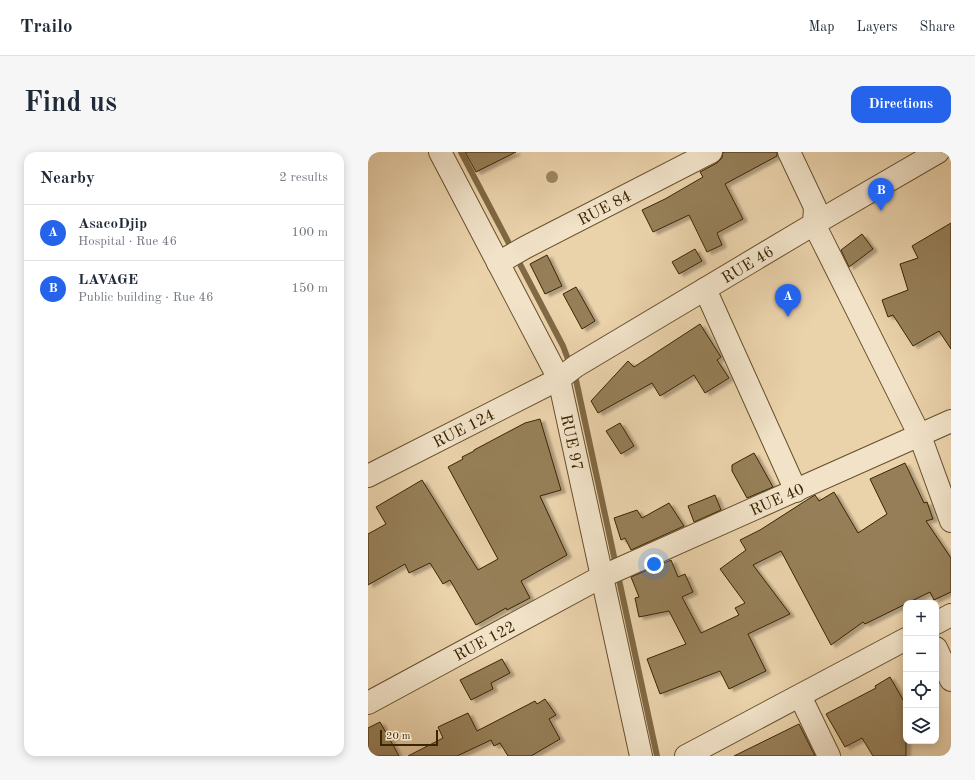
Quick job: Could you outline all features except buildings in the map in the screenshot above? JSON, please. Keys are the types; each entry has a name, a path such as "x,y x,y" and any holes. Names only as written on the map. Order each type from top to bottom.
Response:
{"street":[{"name":"RUE 97","path":"440,152 559,379 641,756"},
{"name":"RUE 84","path":"498,263 526,247 711,152"},
{"path":"789,152 815,207 814,224 920,436 951,521"},
{"name":"RUE 46","path":"559,379 576,366 938,152"},
{"path":"705,289 796,490"},
{"name":"RUE 124","path":"368,476 559,379"},
{"name":"RUE 40","path":"602,577 951,421"},
{"name":"RUE 122","path":"368,703 602,577"},
{"path":"939,621 951,615"},
{"path":"686,756 903,641"},
{"path":"939,654 951,680"},
{"path":"800,696 829,756"}],"waterway":[{"path":"461,152 563,346 576,380 657,756"}],"place":[{"name":"LAVAGE","path":"881,211"},
{"name":"AsacoDjip","path":"788,317"}]}
